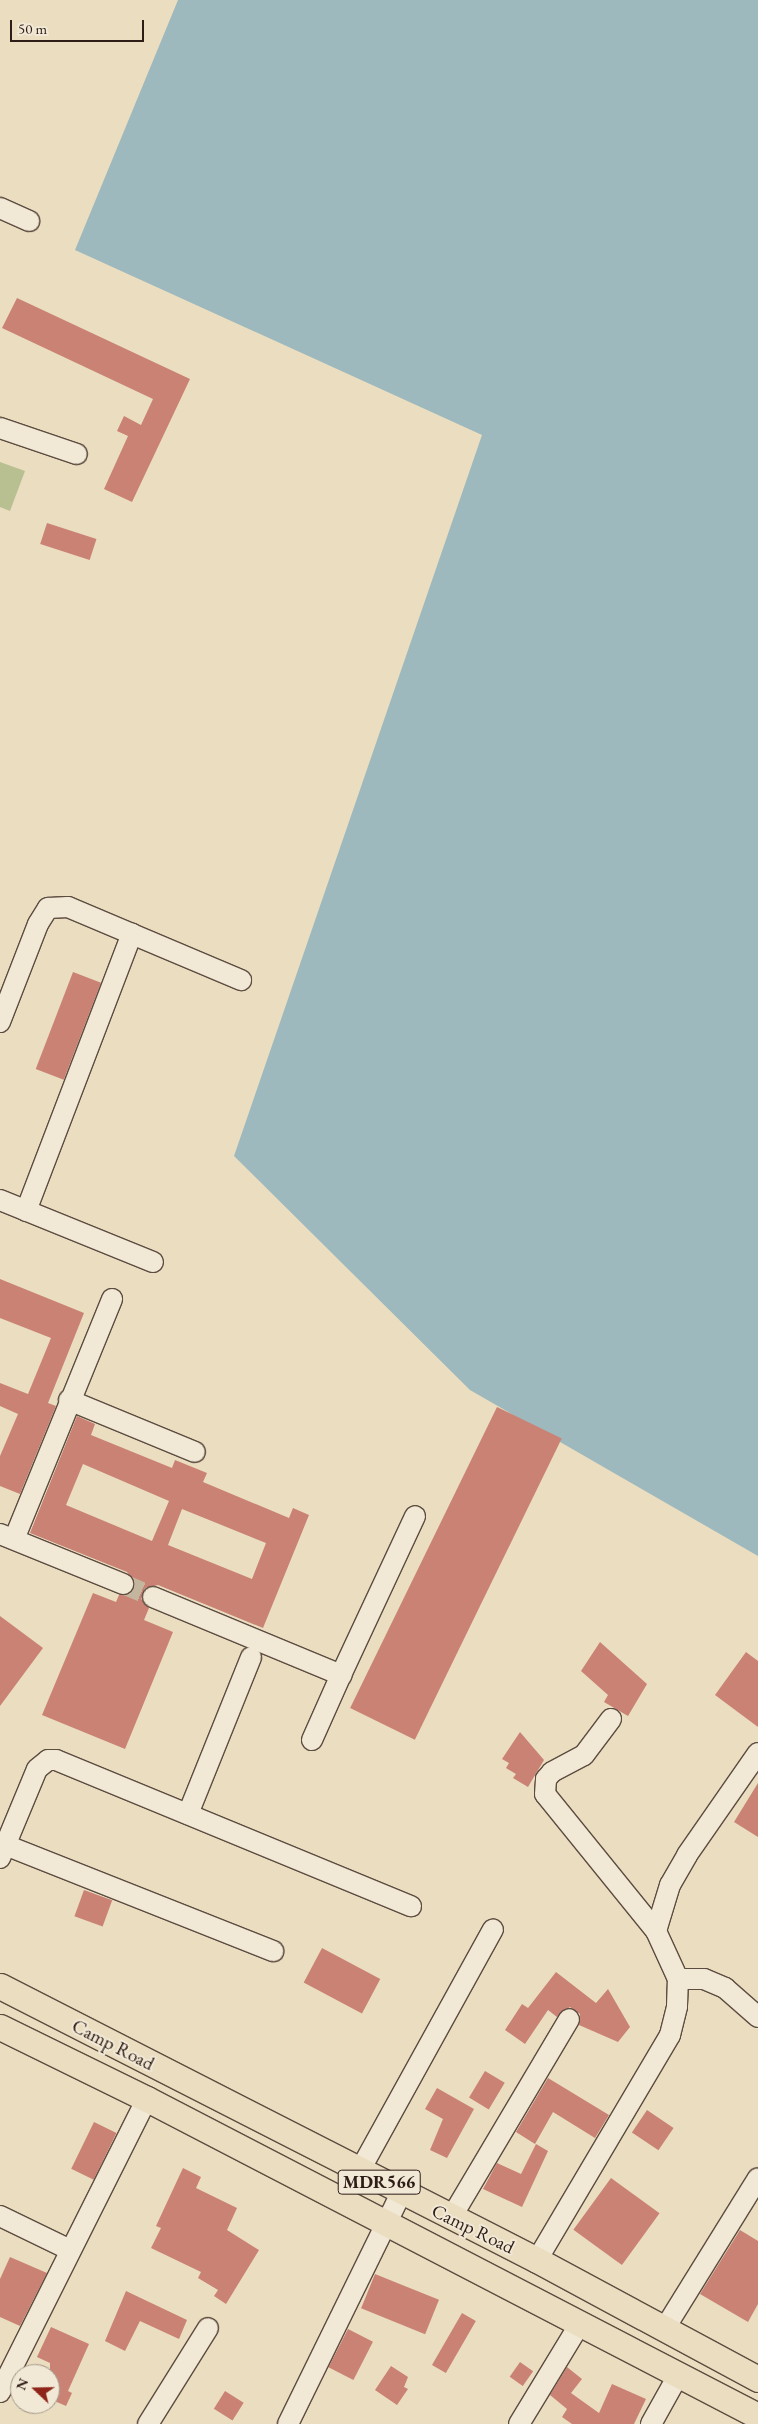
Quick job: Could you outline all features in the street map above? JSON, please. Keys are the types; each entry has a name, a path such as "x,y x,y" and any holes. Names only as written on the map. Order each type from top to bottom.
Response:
{"main road":[{"name":"Camp Road","path":"0,1986 359,2172 537,2260 758,2379"},
{"name":"Camp Road","path":"0,2027 147,2099 385,2224 581,2322 758,2416"}],"street":[{"path":"0,208 29,221"},
{"path":"0,428 77,454"},
{"path":"0,1022 38,924 48,908 68,907 241,980"},
{"path":"26,1211 132,934"},
{"path":"0,1200 153,1262"},
{"path":"112,1299 8,1536 123,1584"},
{"path":"69,1400 195,1452"},
{"path":"312,1740 415,1516"},
{"path":"153,1597 341,1675"},
{"path":"188,1814 251,1657"},
{"path":"537,2260 670,2035 678,1978 656,1931 545,1794 546,1779 552,1772 584,1755 612,1719"},
{"path":"656,1931 670,1884 686,1855 758,1753"},
{"path":"273,1951 2,1848 37,1770 48,1760 188,1814 411,1906"},
{"path":"359,2172 493,1928"},
{"path":"678,1978 704,1979 725,1988 758,2017"},
{"path":"451,2218 569,2019"},
{"path":"0,2392 147,2099"},
{"path":"665,2328 758,2178"},
{"path":"288,2424 401,2193"},
{"path":"0,2216 70,2250"},
{"path":"519,2424 581,2322"},
{"path":"148,2424 208,2328"},
{"path":"651,2424 679,2374"}],"green space":[{"path":"0,462 25,471 10,511 0,507"}],"water":[{"path":"178,0 758,0 758,1556 470,1390 234,1156 482,435 75,250"}],"building":[{"path":"17,298 190,379 132,502 104,489 128,436 117,431 124,416 141,425 153,399 2,328"},
{"path":"47,523 96,539 90,560 40,544"},
{"path":"73,972 101,983 64,1080 36,1069"},
{"path":"0,1279 84,1313 48,1403 56,1406 20,1494 0,1486 0,1456 18,1414 0,1406 0,1383 28,1394 51,1338 0,1318"},
{"path":"497,1407 562,1439 415,1740 350,1708"},
{"path":"77,1416 95,1424 91,1435 172,1468 175,1460 207,1473 203,1482 289,1518 293,1508 309,1515 263,1628 158,1585 145,1588 141,1599 149,1608 144,1620 173,1632 125,1749 42,1715 93,1593 116,1602 119,1595 131,1593 135,1583 127,1572 30,1533","holes":["83,1464 169,1501 152,1541 66,1505","182,1509 266,1543 252,1579 168,1545"]},
{"path":"0,1616 43,1648 0,1706"},
{"path":"600,1642 647,1684 628,1716 604,1702 608,1695 581,1671"},
{"path":"746,1652 758,1661 758,1727 715,1695"},
{"path":"520,1732 544,1760 528,1787 513,1778 516,1774 506,1768 509,1763 502,1759"},
{"path":"758,1783 758,1837 734,1822"},
{"path":"84,1890 112,1900 103,1927 74,1916"},
{"path":"322,1948 380,1979 362,2013 304,1982"},
{"path":"556,1972 596,2003 608,1989 630,2027 618,2042 579,2025 580,2014 570,2007 557,2017 548,2010 525,2044 505,2030 522,2004 528,2008"},
{"path":"485,2071 505,2083 489,2109 469,2098"},
{"path":"548,2078 609,2115 595,2138 553,2112 535,2144 516,2132"},
{"path":"437,2088 474,2109 447,2158 430,2150 443,2119 425,2109"},
{"path":"647,2110 674,2128 658,2150 632,2132"},
{"path":"94,2122 116,2133 94,2180 71,2169"},
{"path":"536,2144 548,2151 522,2207 483,2189 497,2163 521,2174"},
{"path":"183,2168 201,2177 196,2188 237,2208 227,2230 259,2250 226,2304 214,2296 218,2290 198,2278 201,2272 151,2248 161,2228 156,2226"},
{"path":"611,2178 660,2213 622,2265 573,2230"},
{"path":"740,2230 758,2241 758,2304 748,2322 700,2294"},
{"path":"10,2257 47,2273 20,2326 0,2317 0,2279"},
{"path":"375,2274 439,2300 425,2334 361,2308"},
{"path":"126,2291 187,2320 179,2339 140,2321 125,2351 105,2341"},
{"path":"462,2313 476,2321 446,2373 432,2365"},
{"path":"51,2327 89,2344 68,2391 72,2393 66,2406 60,2403 60,2364 50,2364 37,2357"},
{"path":"348,2329 373,2342 353,2380 328,2367"},
{"path":"520,2362 533,2371 523,2386 510,2377"},
{"path":"391,2366 408,2377 404,2387 408,2389 397,2405 375,2390"},
{"path":"567,2367 582,2379 571,2393 599,2413 612,2384 646,2399 634,2424 572,2424 562,2417 567,2409 550,2395"},
{"path":"225,2391 244,2403 233,2420 214,2409"}],"tunnel":[{"path":"123,1584 153,1597"}]}
